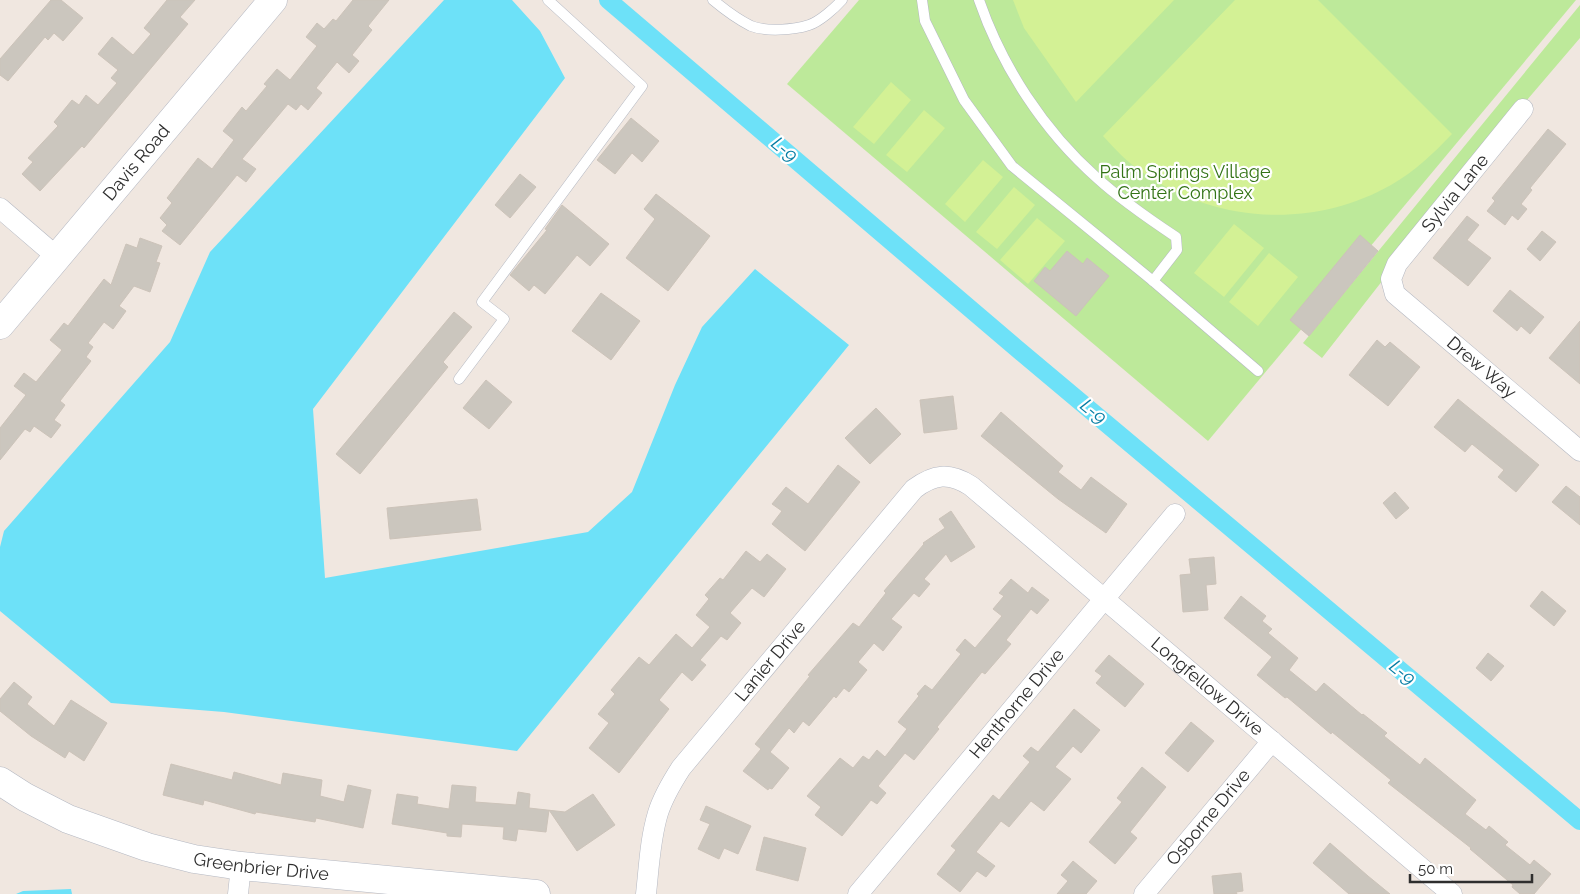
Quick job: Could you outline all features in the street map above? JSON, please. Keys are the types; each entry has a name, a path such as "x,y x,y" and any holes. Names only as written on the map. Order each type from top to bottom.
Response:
{"street":[{"name":"Davis Road","path":"0,325 273,0"},
{"name":"Sylvia Lane","path":"1391,279 1398,264 1523,109"},
{"path":"0,208 57,257"},
{"name":"Drew Way","path":"1391,279 1395,294 1580,452"},
{"name":"Lanier Drive","path":"646,894 652,837 658,813 668,789 681,768 914,489 935,477 948,476 960,479"},
{"name":"Longfellow Drive","path":"960,479 971,486 1452,894"},
{"name":"Henthorne Drive","path":"858,894 1175,514"},
{"name":"Osborne Drive","path":"1144,894 1272,741"},
{"name":"Greenbrier Drive","path":"0,781 68,819 138,844 194,859 241,866 498,892 536,894"},
{"path":"238,894 241,866"}],"lane":[{"path":"459,379 504,319 482,302 642,86 548,0"},
{"path":"713,0 728,12 753,27 780,30 809,25 836,7 842,0"},
{"path":"922,0 925,21 964,100 1012,166 1258,371"},
{"path":"978,0 986,21 1008,65 1038,113 1065,146 1098,179 1176,238 1177,250 1152,281"}],"green space":[{"name":"Palm Springs Village Center Complex","path":"859,0 1576,0 1208,441 787,84"},
{"path":"1013,0 1174,0 1076,102 1024,28"},
{"path":"1235,0 1318,0 1452,134 1423,162 1391,185 1361,199 1329,209 1297,214 1232,211 1201,202 1170,189 1142,172 1126,160 1103,136"},
{"path":"1580,5 1580,38 1486,148 1322,358 1303,343"},
{"path":"891,82 911,100 874,144 853,127"},
{"path":"924,110 945,128 907,172 886,155"},
{"path":"983,160 1003,177 965,222 945,204"},
{"path":"1014,187 1035,205 997,249 976,232"},
{"path":"1037,218 1065,241 1028,284 1000,260"},
{"path":"1234,224 1264,248 1224,297 1194,273"},
{"path":"1269,253 1298,277 1258,326 1229,302"}],"water":[{"path":"444,0 512,0 540,31 565,78 313,409 325,578 588,532 632,492 675,385 702,327 755,269 849,345 517,751 224,712 111,703 0,611 0,547 4,531 170,342 210,252"},
{"path":"71,889 72,894 16,894 23,891"}],"building":[{"path":"51,0 61,0 83,18 63,41 54,33 48,40 45,37 8,81 0,75 0,59"},
{"path":"167,0 195,0 180,17 188,24 84,148 82,146 40,191 22,174 33,162 28,158 58,126 54,122 72,100 79,105 86,95 98,105 117,83 111,78 118,70 98,54 112,37 133,55 151,34 144,28"},
{"path":"353,0 389,0 368,26 372,30 352,55 359,61 349,73 337,62 316,88 322,93 308,110 301,104 296,110 288,104 242,159 256,169 246,182 237,175 180,245 162,231 167,225 160,218 172,203 167,198 198,158 212,169 234,140 223,131 242,107 246,111 267,86 264,84 277,69 290,80 317,46 306,37 317,23 324,29 333,19 336,21"},
{"path":"631,118 659,141 642,162 632,153 615,174 597,160"},
{"path":"1548,129 1566,144 1530,188 1532,190 1521,204 1527,209 1518,220 1512,215 1505,225 1487,211 1495,201 1492,198"},
{"path":"520,174 536,187 510,218 495,205"},
{"path":"656,194 710,236 668,291 626,258 655,219 644,209"},
{"path":"562,205 609,244 590,266 577,255 545,294 534,285 529,291 510,275 547,230 545,229"},
{"path":"1467,216 1479,225 1467,240 1491,258 1468,286 1433,258"},
{"path":"1542,231 1556,242 1540,261 1527,249"},
{"path":"1360,235 1378,251 1309,336 1290,320"},
{"path":"140,238 162,246 156,262 160,263 150,292 134,286 119,306 126,311 113,329 104,322 88,343 93,347 86,357 91,361 60,401 65,405 54,420 61,425 51,438 34,426 30,432 25,429 0,460 0,428 26,395 14,386 24,373 36,382 62,350 50,340 64,323 68,326 104,279 111,285 126,244 137,248"},
{"path":"1067,251 1083,264 1087,258 1109,276 1076,316 1034,281 1045,267 1050,271"},
{"path":"1510,290 1544,317 1530,334 1521,326 1517,331 1493,311"},
{"path":"601,293 640,321 611,360 572,331"},
{"path":"454,312 472,327 443,362 448,367 360,474 336,454"},
{"path":"1580,321 1580,384 1549,358"},
{"path":"1377,340 1385,347 1390,342 1420,367 1388,406 1349,375"},
{"path":"486,380 512,402 489,429 463,408"},
{"path":"953,396 957,429 924,433 920,400"},
{"path":"1458,399 1539,465 1516,492 1498,477 1504,470 1472,444 1465,452 1434,427"},
{"path":"876,408 901,434 870,464 845,438"},
{"path":"1001,412 1063,466 1058,472 1081,490 1091,477 1127,504 1106,533 1058,499 981,436"},
{"path":"838,465 860,482 805,551 772,524 782,511 772,504 786,487 808,504"},
{"path":"1566,486 1580,497 1580,525 1552,502"},
{"path":"1395,492 1409,508 1396,519 1383,503"},
{"path":"477,499 481,530 390,539 387,508"},
{"path":"951,511 975,547 951,562 946,554 924,579 930,584 919,597 914,593 891,619 902,627 883,651 874,643 858,662 867,670 849,692 844,688 836,698 834,696 809,726 803,721 794,733 789,728 770,752 789,768 772,789 769,788 768,790 743,771 761,749 755,744 810,676 808,675 853,623 859,627 886,593 884,591 923,543 945,528 939,519"},
{"path":"746,551 760,562 767,554 786,569 764,597 752,588 730,613 741,623 727,640 721,636 700,660 706,665 692,681 682,672 659,700 669,709 619,773 589,748 609,723 598,714 615,694 611,690 639,657 649,665 676,634 692,648 710,627 696,615 709,599 705,595 720,578 723,580"},
{"path":"1214,557 1216,584 1206,585 1208,610 1183,612 1180,575 1191,574 1189,559"},
{"path":"1011,579 1028,593 1032,587 1049,600 1037,614 1031,609 1006,640 1011,644 985,674 982,672 937,727 939,729 914,760 905,753 878,786 886,793 877,804 871,800 842,836 815,815 821,807 807,796 840,758 853,768 863,756 869,760 877,750 885,757 907,729 898,722 919,696 917,694 925,685 932,690 961,654 956,650 965,639 975,648 1002,616 993,609 1004,596 999,593"},
{"path":"1542,591 1566,611 1554,626 1530,606"},
{"path":"1241,596 1266,616 1262,621 1272,629 1268,633 1298,658 1289,670 1316,692 1324,683 1387,733 1384,736 1420,765 1425,758 1476,800 1465,814 1486,830 1489,826 1508,842 1505,845 1530,865 1534,860 1551,874 1534,894 1520,894 1512,887 1513,885 1471,848 1388,783 1391,780 1257,675 1272,657 1224,618"},
{"path":"1488,653 1504,666 1491,681 1476,668"},
{"path":"1109,655 1144,684 1125,707 1096,683 1102,676 1095,671"},
{"path":"14,682 32,697 27,704 54,726 71,700 107,723 84,761 69,751 65,758 31,736 0,711 0,699"},
{"path":"1074,709 1100,730 1081,753 1073,746 1055,767 1071,779 1044,811 1031,801 1009,827 1001,821 976,852 995,866 986,877 977,871 960,892 937,874 956,850 951,846 993,795 999,800 1030,762 1023,756 1031,747 1038,752"},
{"path":"1191,722 1214,741 1188,772 1165,753"},
{"path":"171,764 232,780 234,772 281,785 283,773 322,780 320,796 344,802 348,785 371,790 363,828 316,818 315,822 256,812 255,814 204,800 203,805 163,795"},
{"path":"1142,767 1166,787 1130,832 1137,838 1115,864 1089,842 1122,802 1117,798"},
{"path":"452,785 476,787 475,802 516,805 518,792 530,794 529,808 549,810 546,832 518,829 516,841 503,839 504,827 462,824 461,837 447,836 447,833 392,824 397,794 418,797 417,804 449,809"},
{"path":"593,794 615,825 577,851 549,810 565,812"},
{"path":"706,806 751,826 738,854 724,848 719,859 698,849 710,824 700,820"},
{"path":"764,837 806,848 798,881 756,870"},
{"path":"1330,843 1390,894 1349,894 1313,863"},
{"path":"1073,861 1097,881 1086,894 1057,894 1068,881 1061,875"},
{"path":"1241,873 1243,891 1236,892 1237,894 1214,894 1212,876"}],"waterway":[{"name":"L-9","path":"608,0 1015,347 1580,821"}]}
